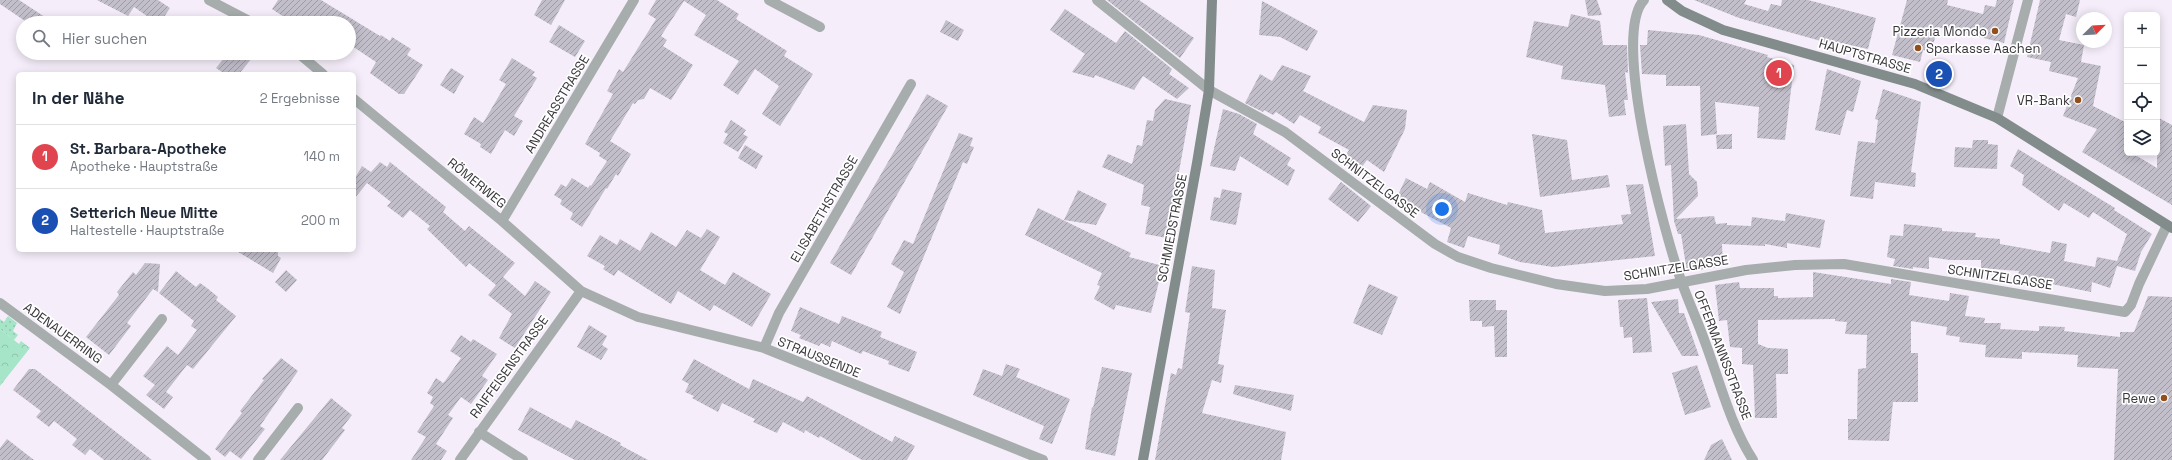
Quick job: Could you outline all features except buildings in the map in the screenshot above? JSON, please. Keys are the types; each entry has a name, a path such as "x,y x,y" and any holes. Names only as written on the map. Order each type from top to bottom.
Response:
{"main road":[{"name":"SCHMIEDSTRASSE","path":"1143,460 1209,90 1212,0"},
{"name":"HAUPTSTRASSE","path":"1667,0 1682,11 1723,30 1914,84 1997,118 2170,227"}],"street":[{"path":"209,0 240,16"},
{"name":"ANDREASSTRASSE","path":"502,221 634,0"},
{"path":"769,0 820,27"},
{"name":"SCHNITZELGASSE","path":"1097,0 1209,90 1285,132 1435,244 1458,257 1556,284 1605,291 1647,289 1746,270 1795,265 1844,264 1881,272 2007,291 2125,312 2131,305 2139,284 2170,227"},
{"name":"OFFERMANNSSTRASSE","path":"1644,0 1640,3 1635,22 1633,67 1646,155 1681,283 1705,342 1727,407 1753,460"},
{"path":"1997,118 2028,0"},
{"path":"306,60 321,72"},
{"name":"ELISABETHSTRASSE","path":"764,348 779,313 911,84"},
{"name":"RÖMERWEG","path":"356,101 502,221 581,291"},
{"name":"STRAUSSENDE","path":"581,291 638,317 764,348 1043,460"},
{"name":"RAIFFEISENSTRASSE","path":"460,460 581,291"},
{"name":"ADENAUERRING","path":"0,303 111,385 205,460"},
{"path":"111,385 162,319"},
{"path":"258,460 298,408"},
{"path":"479,432 523,460"}],"green space":[{"path":"8,316 17,323 13,331 18,335 14,340 0,329 0,319 4,322"},
{"path":"0,329 19,344 21,341 30,348 0,386"}],"place":[{"name":"Pizzeria Mondo","path":"1995,31"},
{"name":"Sparkasse Aachen","path":"1918,48"},
{"name":"St. Barbara-Apotheke","path":"1779,73"},
{"name":"Setterich Neue Mitte","path":"1939,74"},
{"name":"VR-Bank","path":"2078,100"},
{"name":"Rewe","path":"2164,398"}]}
